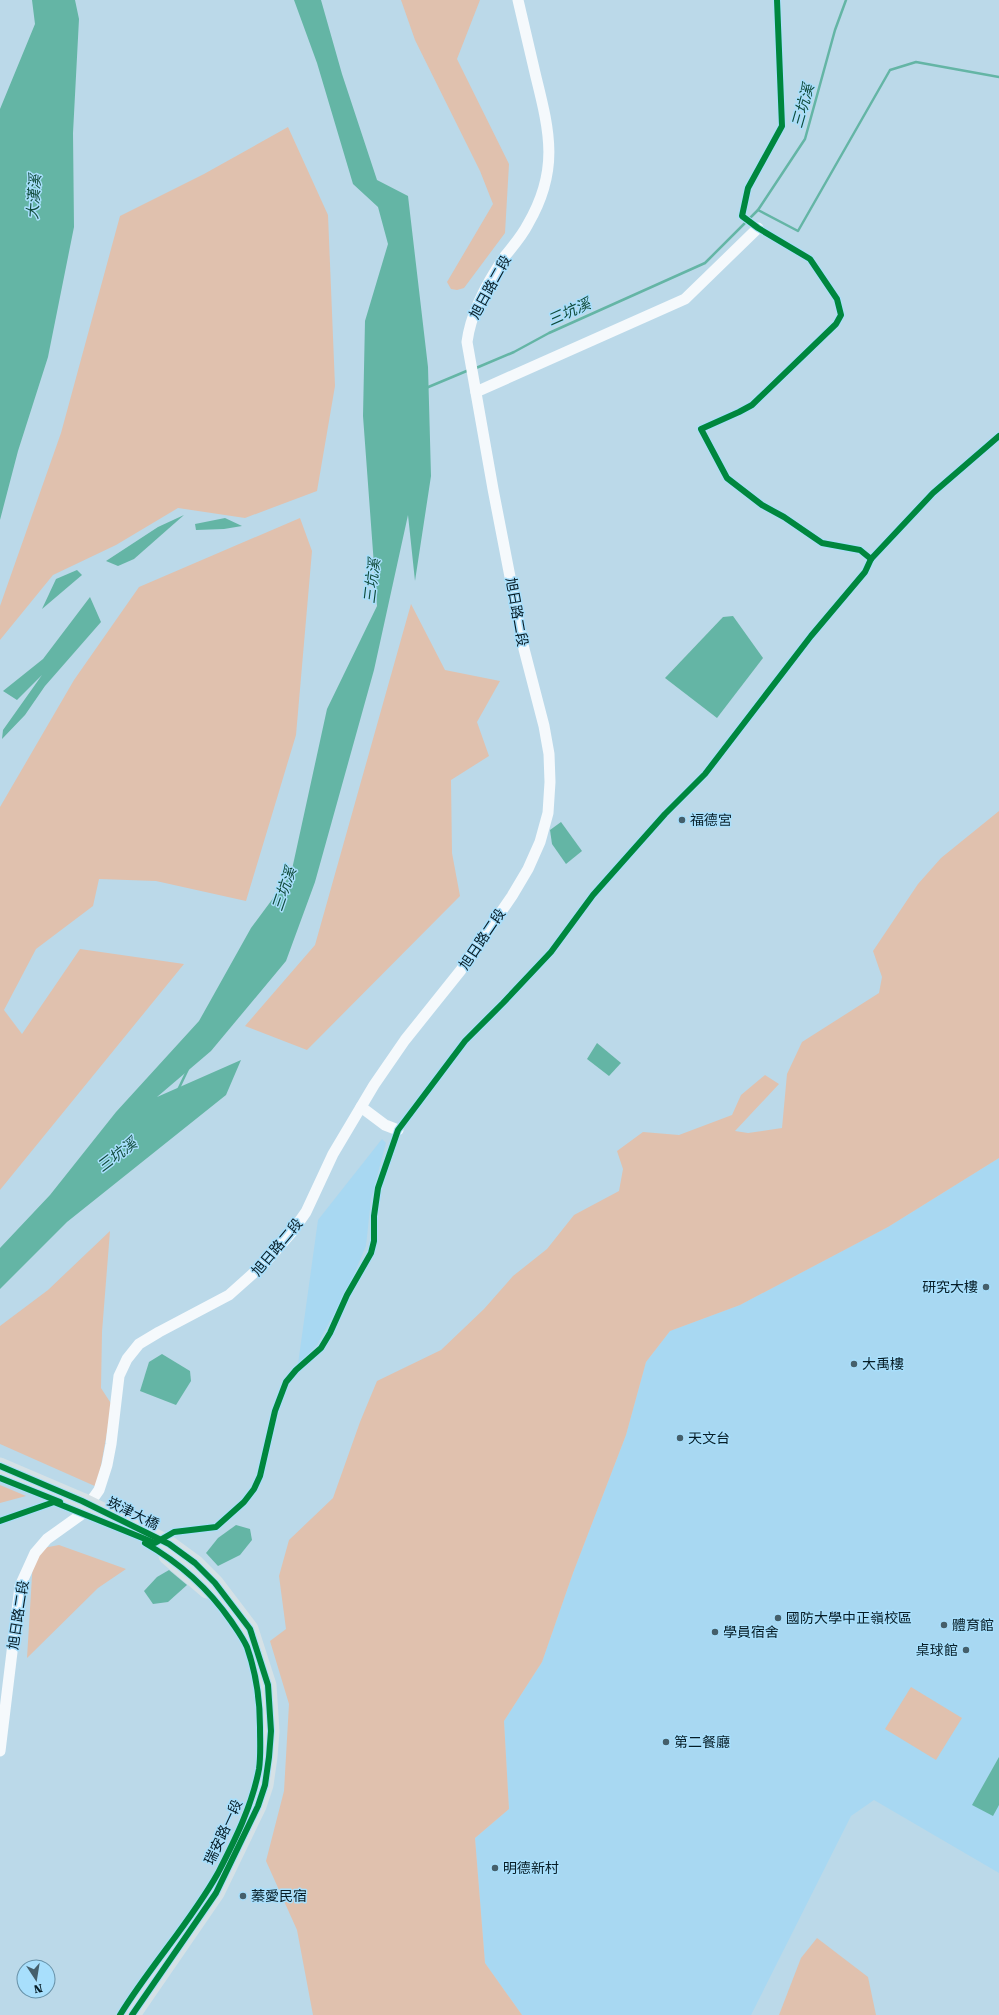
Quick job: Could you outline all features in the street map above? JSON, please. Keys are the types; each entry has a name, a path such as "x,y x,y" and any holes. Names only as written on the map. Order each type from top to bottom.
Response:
{"main road":[{"name":"崁津大橋","path":"0,1466 82,1501 169,1544 195,1563 215,1583 245,1631"},
{"name":"崁津大橋","path":"0,1478 94,1516 170,1558 206,1588 245,1631"},
{"name":"瑞安路一段","path":"120,2015 131,1997 196,1907 218,1873 240,1831 250,1801 259,1769 260,1708 254,1673 246,1647 245,1631"},
{"name":"瑞安路一段","path":"132,2015 216,1893 258,1806 265,1785 270,1731 268,1685 245,1631"}],"street":[{"name":"旭日路二段","path":"0,1751 20,1586 34,1553 46,1539 82,1514 99,1490 108,1465 119,1376 127,1359 140,1344 152,1336 229,1296 266,1262 292,1232 306,1212 333,1154 388,1064 405,1040 444,994 512,896 528,869 540,842 548,813 550,782 547,747 524,649 493,489 467,342 469,326 475,310 494,273 528,225 534,214 544,189 549,169 548,130 518,0"},
{"path":"476,389 685,299 758,228"},
{"path":"361,1107 385,1125 398,1130"}],"shaded area":[{"path":"401,0 480,0 457,59 509,164 505,233 464,288 457,290 451,289 447,282 493,204 480,171 415,40"},
{"path":"288,127 328,215 335,386 317,491 245,518 178,508 116,545 53,575 0,640 0,606 61,433 120,216 204,174"},
{"path":"300,518 312,551 296,735 246,901 156,881 99,879 93,906 36,949 4,1010 22,1034 80,949 184,964 0,1190 0,807 74,680 139,587"},
{"path":"411,604 445,670 500,681 477,722 489,756 451,780 452,853 460,896 307,1050 245,1026 315,945"},
{"path":"999,811 999,1158 888,1227 740,1305 670,1331 646,1362 626,1435 573,1573 542,1662 504,1721 509,1809 475,1838 485,1963 522,2015 313,2015 297,1930 266,1861 284,1791 289,1704 270,1641 286,1629 279,1576 289,1540 333,1498 360,1422 377,1381 441,1350 484,1309 513,1276 547,1249 574,1215 619,1191 623,1169 617,1151 643,1132 679,1135 732,1115 741,1095 765,1075 779,1084 735,1131 748,1133 782,1128 787,1074 802,1042 879,993 882,977 873,951 918,884 941,858"},
{"path":"382,1139 386,1143 371,1199 366,1246 349,1286 317,1345 298,1364 318,1220"},
{"name":"國防大學中正嶺校區","path":"999,1158 999,1873 874,1800 851,1816 751,2015 522,2015 485,1963 475,1838 509,1809 504,1721 542,1662 573,1573 626,1435 646,1362 670,1331 740,1305 888,1227"},
{"path":"110,1231 102,1332 101,1388 112,1405 97,1487 0,1444 0,1326 48,1290"},
{"path":"0,1485 26,1496 0,1503"},
{"path":"59,1545 126,1569 98,1588 27,1658 33,1560 43,1548"},
{"path":"911,1687 962,1718 936,1760 885,1729"},
{"path":"817,1938 868,1977 876,2015 779,2015 801,1958"}],"water":[{"name":"大漢溪","path":"32,0 75,0 79,19 73,133 74,227 48,357 18,451 0,520 0,109 35,24"},
{"path":"294,0 321,0 342,74 377,180 408,196 428,367 431,476 415,581 408,515 374,670 315,882 286,961 211,1051 157,1097 241,1060 226,1095 67,1222 0,1289 0,1248 50,1195 116,1112 199,1021 251,928 291,874 327,709 377,606 363,416 365,321 388,244 378,207 353,184 317,63"},
{"path":"184,515 134,559 118,566 106,561 158,527"},
{"path":"225,518 242,526 224,529 196,530 195,524"},
{"path":"77,570 82,575 42,609 56,579"},
{"path":"90,597 101,622 45,686 25,715 2,739 3,730 42,675 17,700 3,691 43,659"},
{"path":"733,616 763,658 717,718 665,678 723,617"},
{"path":"561,822 582,851 566,864 552,844 550,830"},
{"path":"597,1043 621,1063 609,1076 587,1059"},
{"path":"162,1354 190,1371 191,1381 176,1405 140,1391 149,1362"},
{"path":"236,1525 250,1529 252,1540 240,1555 218,1566 206,1553 218,1538"},
{"path":"169,1570 187,1585 168,1602 153,1604 144,1591 157,1577"},
{"path":"999,1757 999,1805 993,1816 972,1805"}],"waterway":[{"name":"三坑溪","path":"476,368 514,352 549,333 705,263 758,210 805,139 835,30 846,0"},
{"path":"758,210 798,231 890,70 916,62 999,77"},
{"name":"三坑溪","path":"426,388 469,370"},
{"name":"三坑溪","path":"178,1090 188,1069"}],"cycle path":[{"path":"777,0 782,126 748,188 742,216 758,228 810,259 837,299 841,315 836,324 752,405 701,429 727,478 762,505 784,517 822,543 860,550 871,559"},
{"path":"0,1521 54,1502 155,1543 174,1532 216,1527 244,1502 254,1489 260,1476 275,1411 286,1382 296,1370 321,1348 330,1333 347,1295 371,1253 374,1241 374,1216 378,1188 398,1130 465,1041 551,952 593,895 665,814 705,774 811,636 865,572 871,559 933,493 999,436"},
{"path":"0,1466 82,1501 147,1533 169,1544 195,1563 215,1583 250,1629 268,1685 271,1731 269,1757 265,1785 258,1806 216,1893 132,2015"},
{"path":"0,1478 60,1502"},
{"path":"120,2015 144,1979 183,1927 218,1873 237,1835 252,1796 260,1759 260,1717 258,1697 253,1667 247,1647 238,1631 222,1609 203,1587 182,1568 145,1543"}],"place":[{"name":"福德宮","path":"682,820"},
{"name":"研究大樓","path":"986,1287"},
{"name":"大禹樓","path":"854,1364"},
{"name":"天文台","path":"680,1438"},
{"name":"國防大學中正嶺校區","path":"778,1618"},
{"name":"體育館","path":"944,1625"},
{"name":"學員宿舍","path":"715,1632"},
{"name":"桌球館","path":"966,1650"},
{"name":"第二餐廳","path":"666,1742"},
{"name":"明德新村","path":"495,1868"},
{"name":"蓁愛民宿","path":"243,1896"}]}
